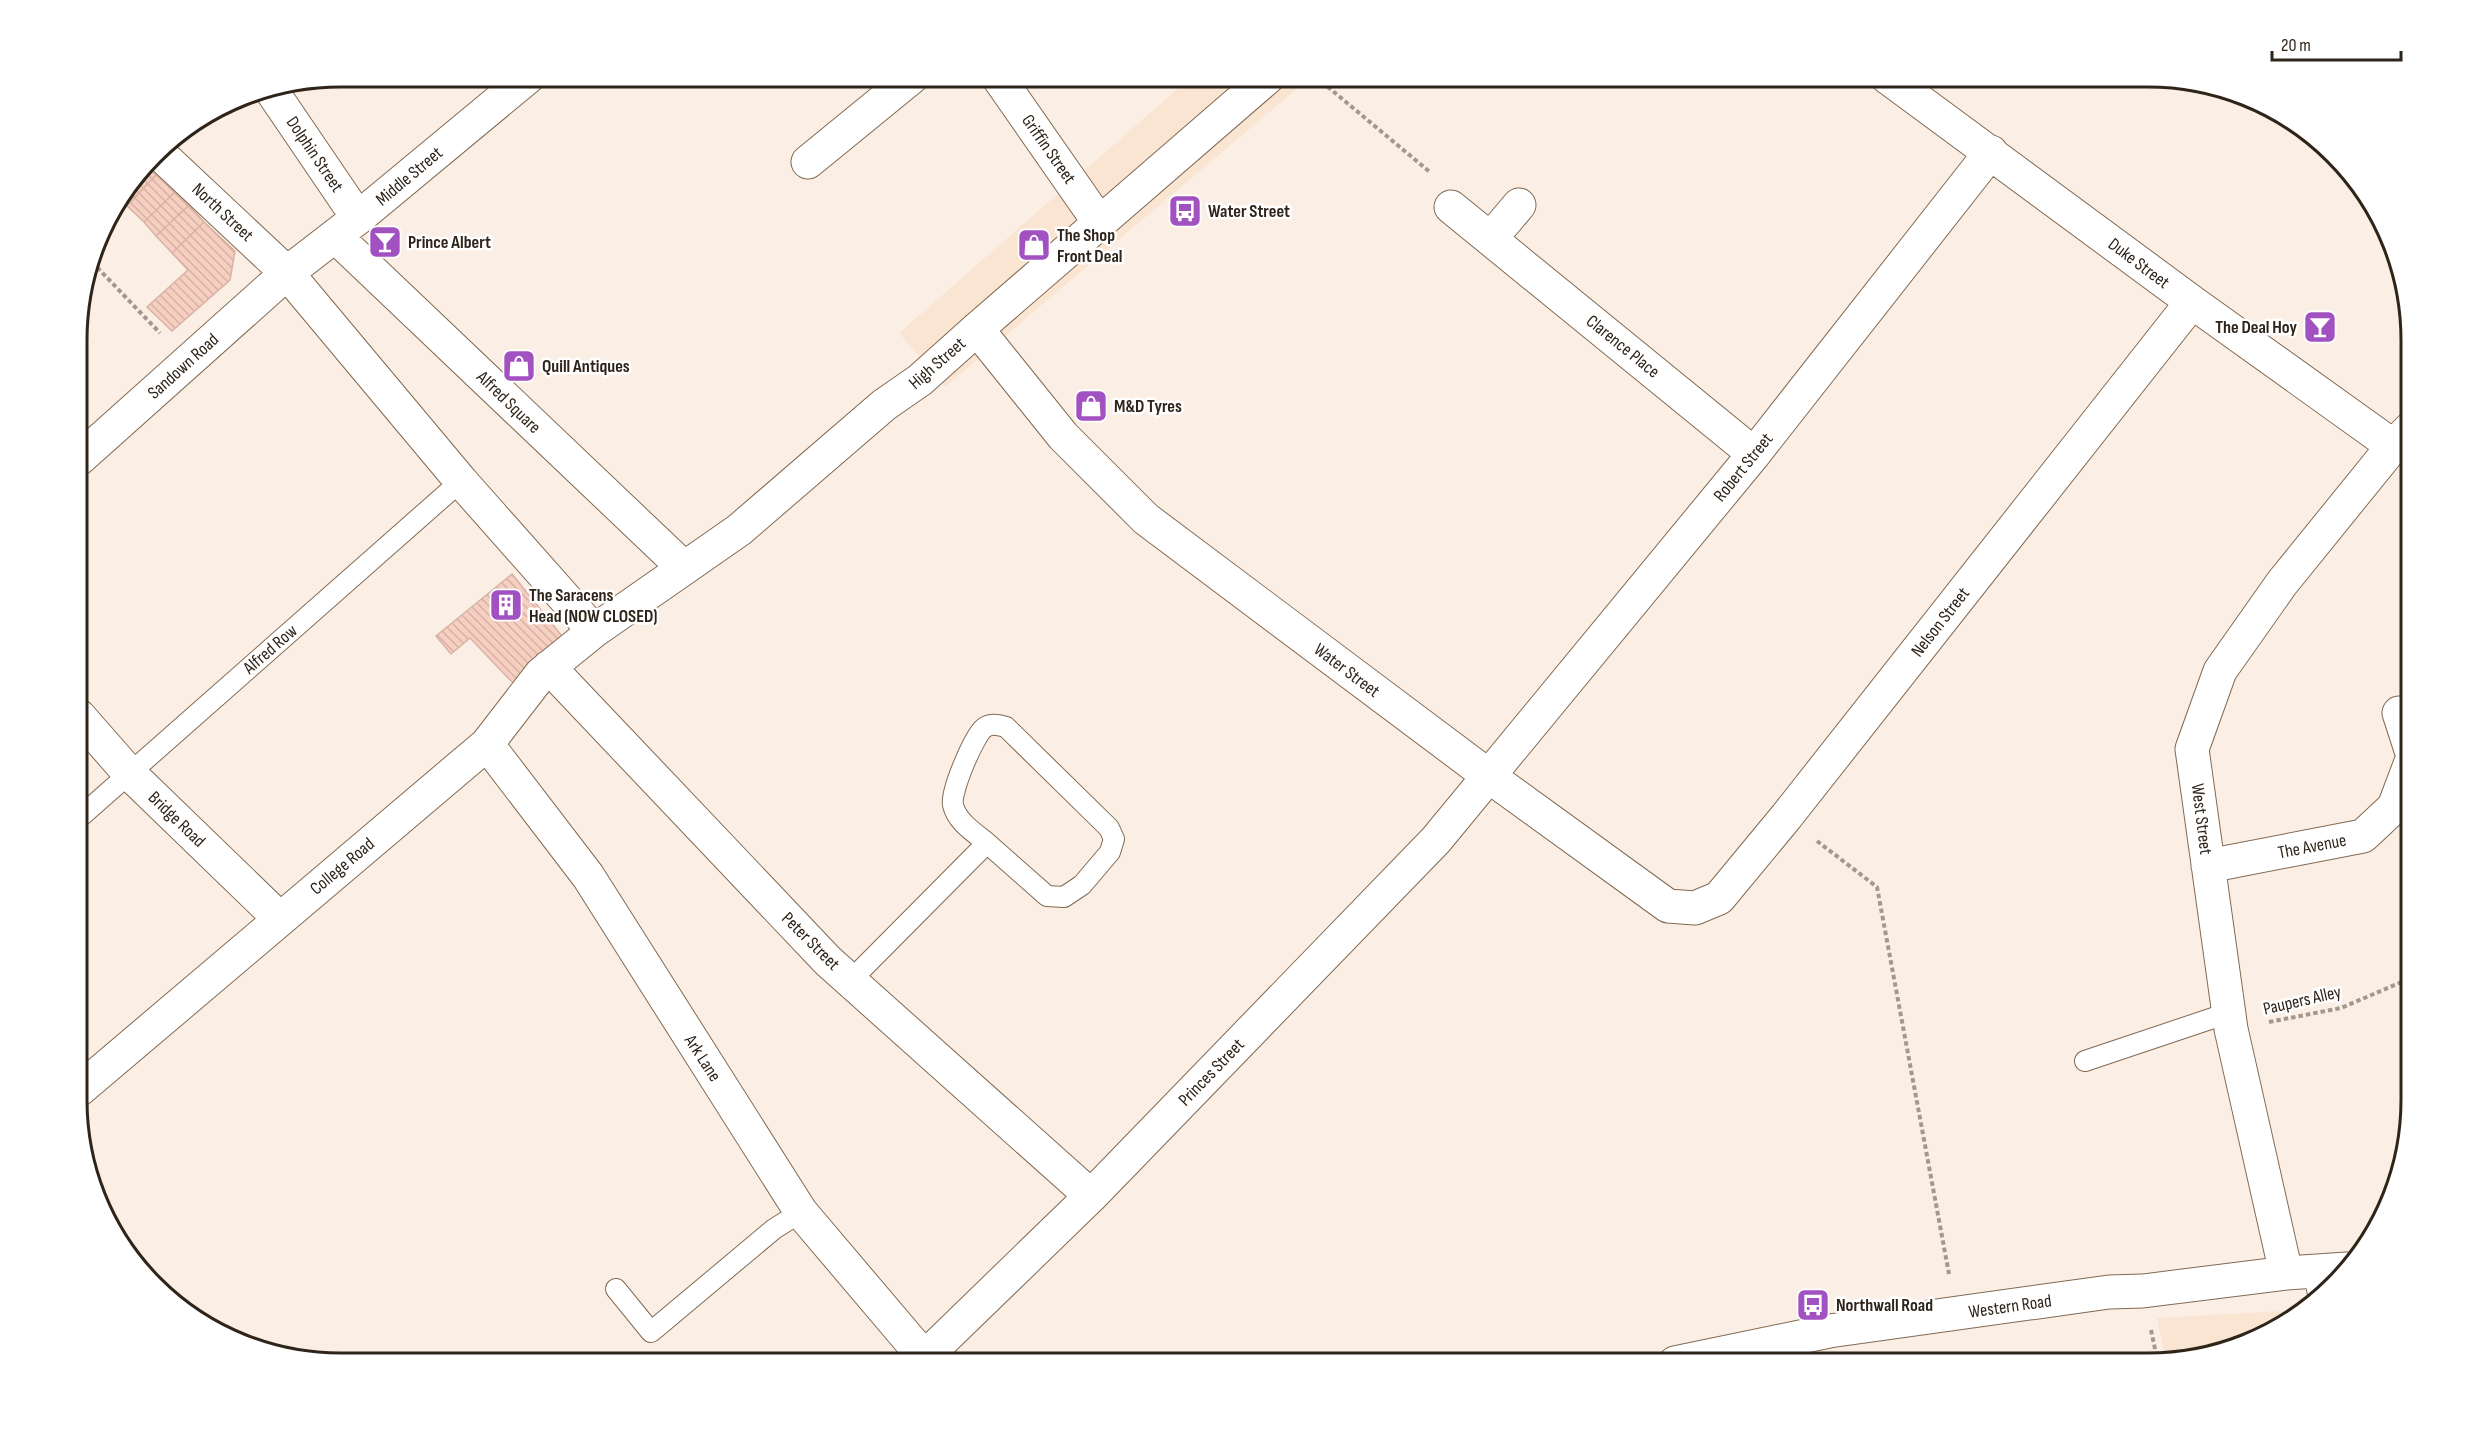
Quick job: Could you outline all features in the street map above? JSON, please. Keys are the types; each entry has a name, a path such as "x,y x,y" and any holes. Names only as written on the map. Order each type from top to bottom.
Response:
{"street":[{"name":"Middle Street","path":"287,273 515,87"},
{"path":"808,162 899,87"},
{"name":"Griffin Street","path":"1006,87 1100,222"},
{"name":"High Street","path":"594,631 739,530 884,405 920,380 976,328 1255,87"},
{"name":"Duke Street","path":"1902,87 2192,302 2401,436"},
{"name":"Dolphin Street","path":"274,96 346,227"},
{"name":"Robert Street","path":"1490,777 1754,454 1991,152"},
{"name":"North Street","path":"164,158 287,273"},
{"path":"1491,238 1519,205"},
{"name":"Clarence Place","path":"1451,207 1754,454"},
{"name":"Alfred Square","path":"346,227 684,568"},
{"path":"287,273 461,481 594,631"},
{"name":"Sandown Road","path":"87,452 287,273"},
{"name":"Nelson Street","path":"1668,906 1695,908 1719,898 1786,817 2192,302"},
{"name":"Water Street","path":"976,328 1063,436 1146,519 1490,777 1668,906"},
{"name":"West Street","path":"2306,1281 2230,1021 2192,749 2220,671 2282,583 2401,438"},
{"name":"College Road","path":"87,1083 487,744 541,674 594,631"},
{"name":"Peter Street","path":"549,667 828,961 1091,1196"},
{"path":"2399,713 2401,719"},
{"name":"Bridge Road","path":"87,725 129,773 279,918"},
{"name":"Ark Lane","path":"487,744 588,876 801,1212 920,1353"},
{"name":"Princes Street","path":"935,1353 1428,849 1490,777"},
{"name":"The Avenue","path":"2208,866 2363,836 2394,807 2401,788"},
{"name":"Western Road","path":"1722,1353 1829,1331 2109,1292 2306,1281 2332,1274"}],"lane":[{"name":"Alfred Row","path":"87,811 461,481"},
{"path":"992,724 1006,727 1109,828 1114,840 1110,852 1082,885 1064,897 1047,896 987,843 957,817 952,802 956,780 966,760 982,729 992,724"},
{"path":"851,980 987,843"},
{"path":"2085,1061 2230,1021"},
{"path":"616,1289 651,1332 774,1229 801,1212"}],"path":[{"path":"1329,87 1437,178 1451,207"},
{"path":"98,268 188,361"},
{"path":"1786,817 1877,887 1957,1313"},
{"name":"Paupers Alley","path":"2230,1021 2341,1008 2401,982"}],"shaded area":[{"path":"1180,87 1299,87 945,387 899,333"},
{"path":"2287,1311 2260,1327 2229,1340 2181,1351 2164,1352 2157,1318"}],"building":[{"path":"152,171 156,175 125,208"},
{"path":"156,175 175,192 144,222 127,206"},
{"path":"175,192 189,205 156,236 144,222"},
{"path":"189,205 204,222 172,253 156,236"},
{"path":"204,222 235,251 230,280 172,331 147,307 188,270 172,253"},
{"name":"The Saracens Head (NOW CLOSED)","path":"512,574 565,640 514,684 470,638 451,654 436,636"}],"place":[{"name":"Water Street","path":"1185,211"},
{"name":"Prince Albert","path":"385,242"},
{"name":"The Shop Front Deal","path":"1034,245"},
{"name":"The Deal Hoy","path":"2320,327"},
{"name":"Quill Antiques","path":"519,366"},
{"name":"M&D Tyres","path":"1091,406"},
{"name":"The Saracens Head (NOW CLOSED)","path":"506,605"},
{"name":"Northwall Road","path":"1813,1305"}]}
